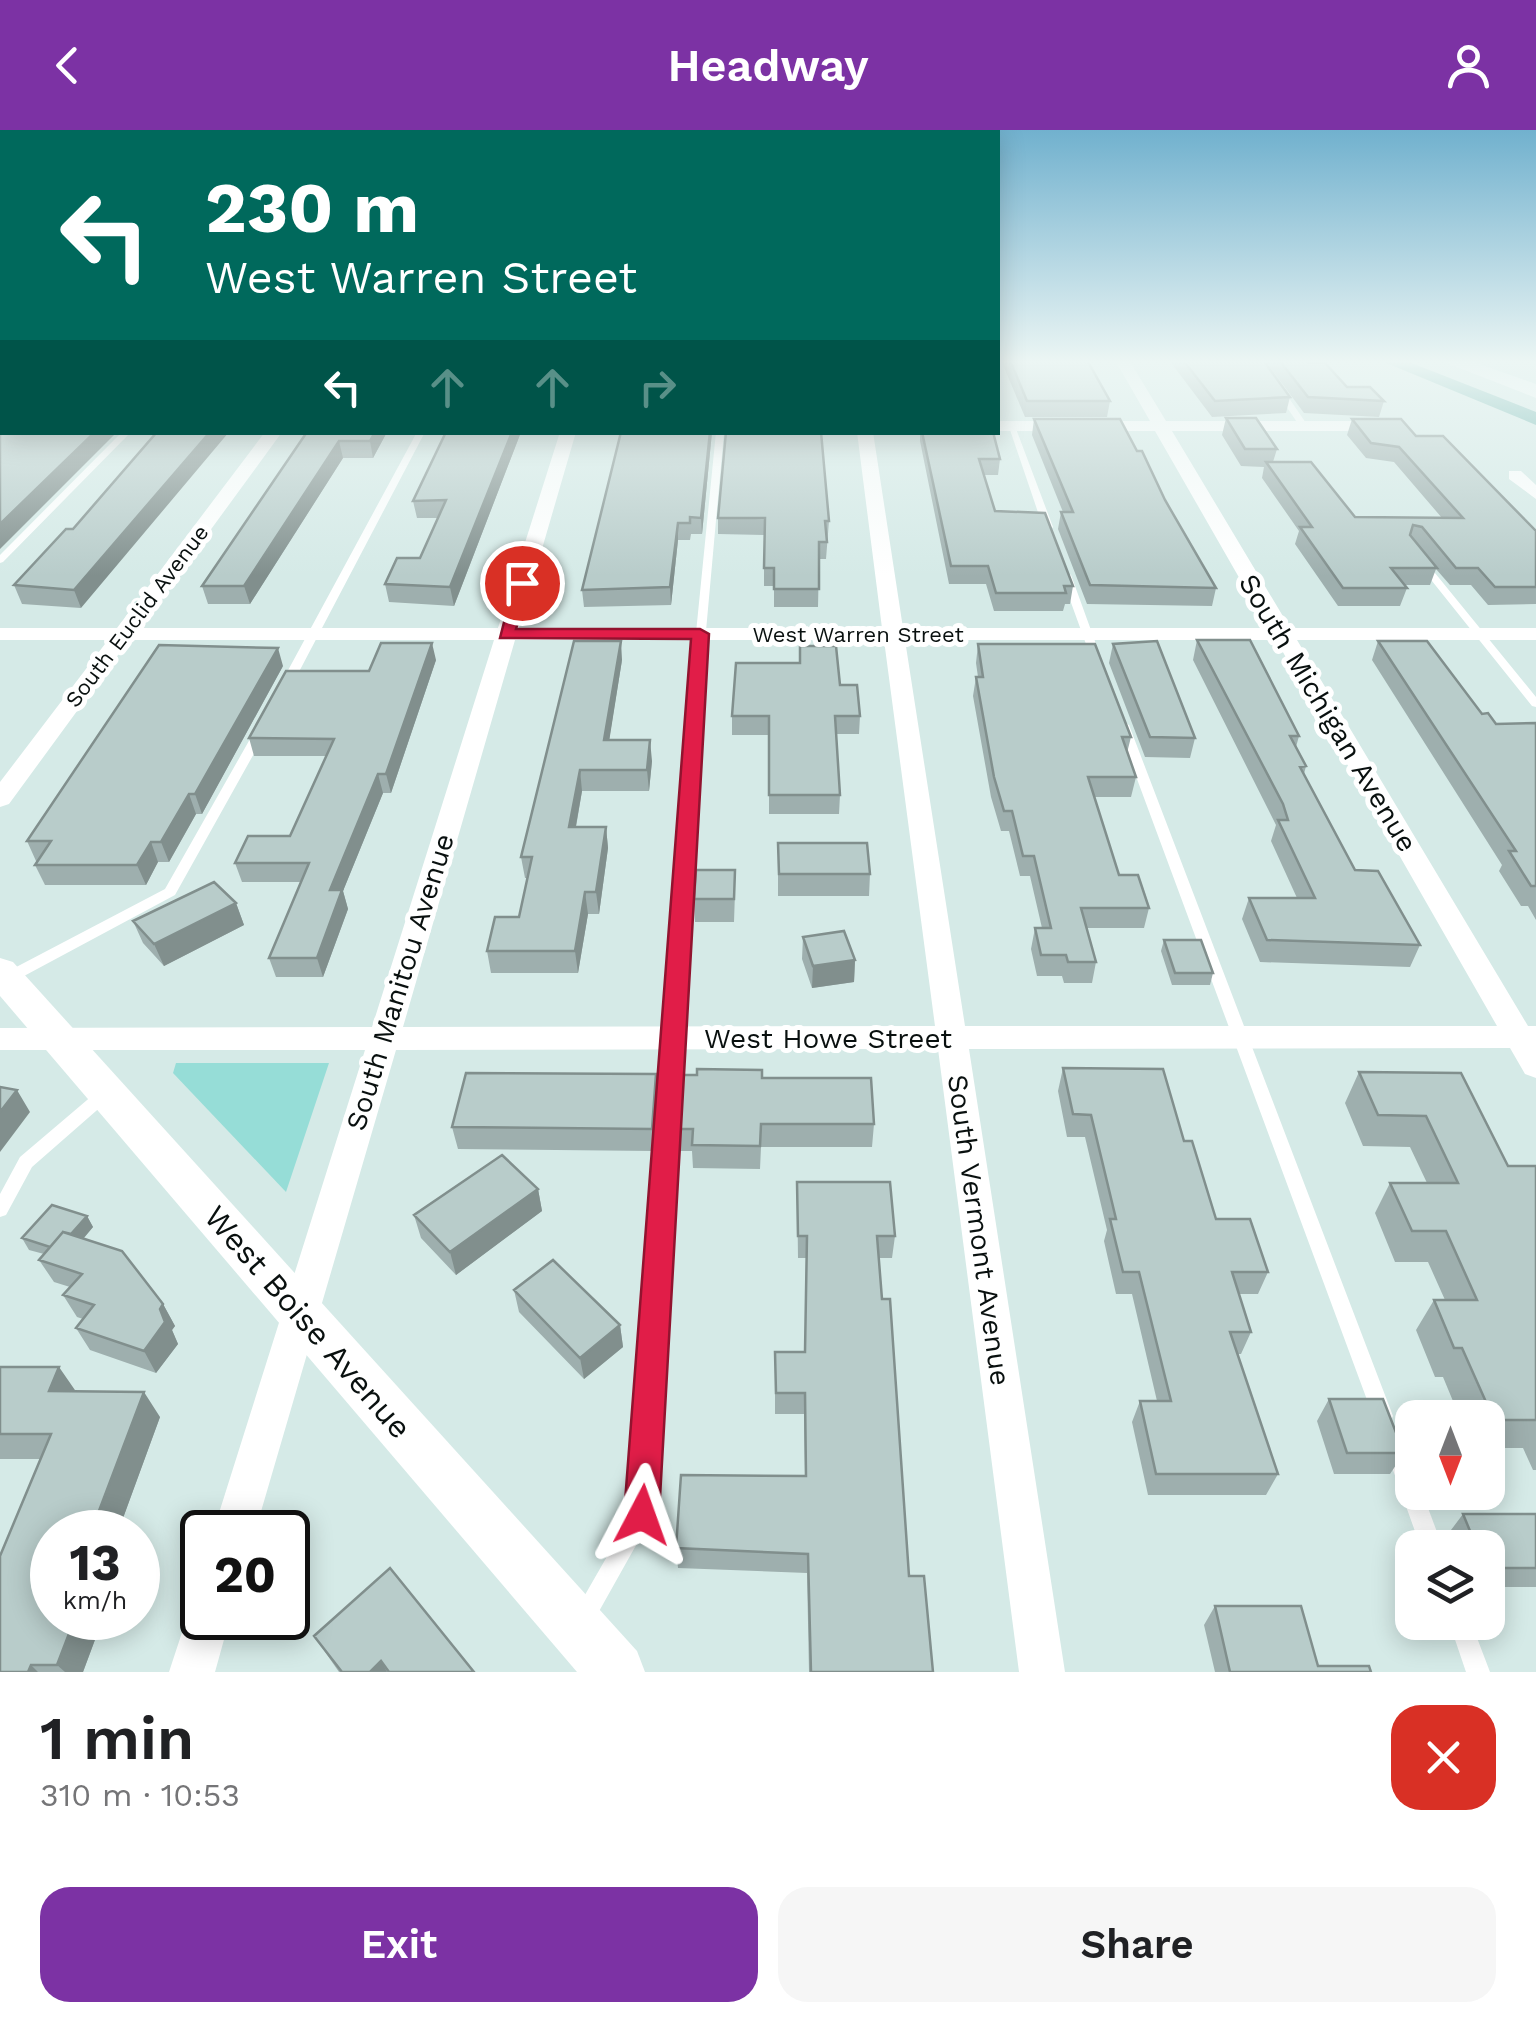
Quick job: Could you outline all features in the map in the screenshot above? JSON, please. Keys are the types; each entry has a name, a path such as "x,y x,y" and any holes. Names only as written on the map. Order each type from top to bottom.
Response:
{"street":[{"name":"South Michigan Avenue","path":"1162,432 1528,1037 1536,1066"},
{"name":"South Euclid Avenue","path":"0,800 272,435"},
{"name":"South Manitou Avenue","path":"241,1510 567,435"},
{"name":"South Vermont Avenue","path":"865,435 1042,1672"},
{"path":"1515,475 1536,494"},
{"name":"West Warren Street","path":"0,634 894,634 1091,644 1281,634 1536,634"},
{"name":"West Boise Avenue","path":"3,975 616,1672"},
{"name":"West Howe Street","path":"0,1039 1528,1037"},
{"path":"192,1672 201,1640"}],"lane":[{"path":"1007,432 1056,548"},
{"path":"0,560 124,435"},
{"path":"277,701 419,435"},
{"path":"577,1627 642,1515 700,634 720,435"},
{"path":"1410,548 1536,704"},
{"path":"1062,565 1091,644"},
{"path":"1116,708 1244,1038 1425,1530"},
{"path":"3,975 170,892 268,718"},
{"path":"0,1210 26,1162 106,1093"},
{"path":"1466,1640 1478,1672"}],"shaded area":[{"path":"176,1063 329,1063 286,1192 173,1073"}],"building":[{"path":"1039,432 1127,432 1137,451 1142,451 1165,500 1216,588 1090,585 1061,512 1073,512"},
{"path":"1235,432 1265,432 1277,449 1245,449"},
{"path":"1362,432 1443,436 1536,531 1536,587 1495,587 1478,568 1456,568 1422,527 1413,525 1410,535 1437,568 1391,568 1407,588 1343,588 1300,527 1312,527 1266,462 1311,462 1355,517 1463,518 1399,447 1371,443"},
{"path":"0,435 92,435 0,524"},
{"path":"154,435 207,435 74,590 14,585 66,529 73,529"},
{"path":"305,435 373,435 370,441 339,441 244,586 202,586"},
{"path":"445,435 511,435 450,587 385,584 397,558 420,558 446,500 413,501"},
{"path":"620,435 710,435 701,518 690,517 690,523 678,523 670,587 582,590"},
{"path":"726,435 821,435 829,521 825,521 827,542 819,542 819,589 774,589 774,568 764,568 765,518 718,518"},
{"path":"923,435 994,435 1000,459 979,459 995,511 1045,513 1073,586 1064,586 1066,593 996,593 988,566 951,566"},
{"path":"1197,640 1250,640 1299,736 1290,736 1306,766 1300,767 1355,870 1378,871 1420,945 1267,940 1249,898 1315,898 1278,820 1288,820 1283,804"},
{"path":"574,641 621,641 604,740 650,740 647,770 580,770 569,827 606,827 596,892 585,892 575,951 487,951 495,917 519,917 532,857 521,857"},
{"path":"1157,641 1195,738 1150,737 1113,644"},
{"path":"1378,641 1427,641 1482,714 1488,713 1496,724 1536,723 1536,886 1531,886 1509,851 1516,851"},
{"path":"381,643 432,643 386,774 378,774 330,890 342,890 317,958 269,958 309,863 235,863 248,836 290,836 334,739 249,738 286,671 369,671"},
{"path":"978,644 1095,644 1131,737 1122,737 1136,777 1088,777 1119,875 1138,875 1149,908 1081,908 1096,962 1068,962 1066,955 1041,955 1035,928 1051,928 1034,856 1023,856 1012,811 1004,811 994,777 976,677 983,677"},
{"path":"159,645 278,648 195,794 189,794 161,842 151,842 137,865 35,865 51,841 27,841"},
{"path":"800,646 836,646 840,685 857,685 860,716 835,716 840,795 769,795 769,716 732,716 736,663 800,663"},
{"path":"778,843 867,843 870,874 779,874"},
{"path":"696,870 735,870 734,899 694,899"},
{"path":"214,882 236,903 154,944 133,921"},
{"path":"844,931 855,960 813,966 803,937"},
{"path":"1164,940 1201,940 1213,973 1175,973"},
{"path":"1063,1068 1163,1069 1184,1141 1192,1141 1216,1219 1250,1219 1268,1272 1232,1272 1251,1332 1230,1332 1278,1474 1156,1474 1140,1401 1171,1401 1139,1272 1123,1272 1110,1219 1116,1219 1091,1115 1073,1114"},
{"path":"697,1069 762,1070 762,1078 871,1078 874,1124 761,1124 760,1146 692,1145 693,1129 677,1129 680,1075 697,1075"},
{"path":"1359,1072 1461,1073 1508,1166 1536,1166 1536,1420 1505,1420 1505,1400 1485,1400 1462,1348 1454,1348 1434,1300 1477,1300 1446,1231 1412,1231 1390,1183 1458,1183 1426,1116 1378,1115"},
{"path":"466,1073 656,1074 652,1129 452,1127"},
{"path":"0,1087 17,1090 0,1112"},
{"path":"502,1155 538,1189 450,1252 414,1215"},
{"path":"797,1182 890,1182 895,1236 877,1236 882,1299 890,1299 909,1576 924,1576 933,1672 811,1672 808,1554 676,1548 681,1475 806,1476 805,1393 776,1393 775,1352 805,1352 807,1236 798,1236"},
{"path":"52,1205 87,1216 71,1234 63,1232 50,1247 22,1238"},
{"path":"63,1232 122,1251 163,1304 160,1309 165,1322 144,1351 76,1328 94,1305 63,1295 82,1274 39,1260"},
{"path":"553,1260 620,1325 580,1358 514,1290"},
{"path":"0,1367 59,1367 49,1391 144,1392 99,1510 30,1510 30,1640 67,1640 57,1665 31,1665 28,1672 0,1672 0,1556 51,1434 0,1434"},
{"path":"1329,1399 1383,1399 1395,1430 1395,1453 1347,1453"},
{"path":"1463,1514 1536,1514 1536,1568 1505,1568 1505,1530 1470,1530"},
{"path":"390,1568 474,1672 389,1672 381,1661 370,1672 342,1672 314,1636"},
{"path":"1215,1606 1301,1606 1318,1666 1369,1666 1371,1672 1230,1672"}],"route":[{"path":"522,583 506,634 700,634 642,1515"}]}
